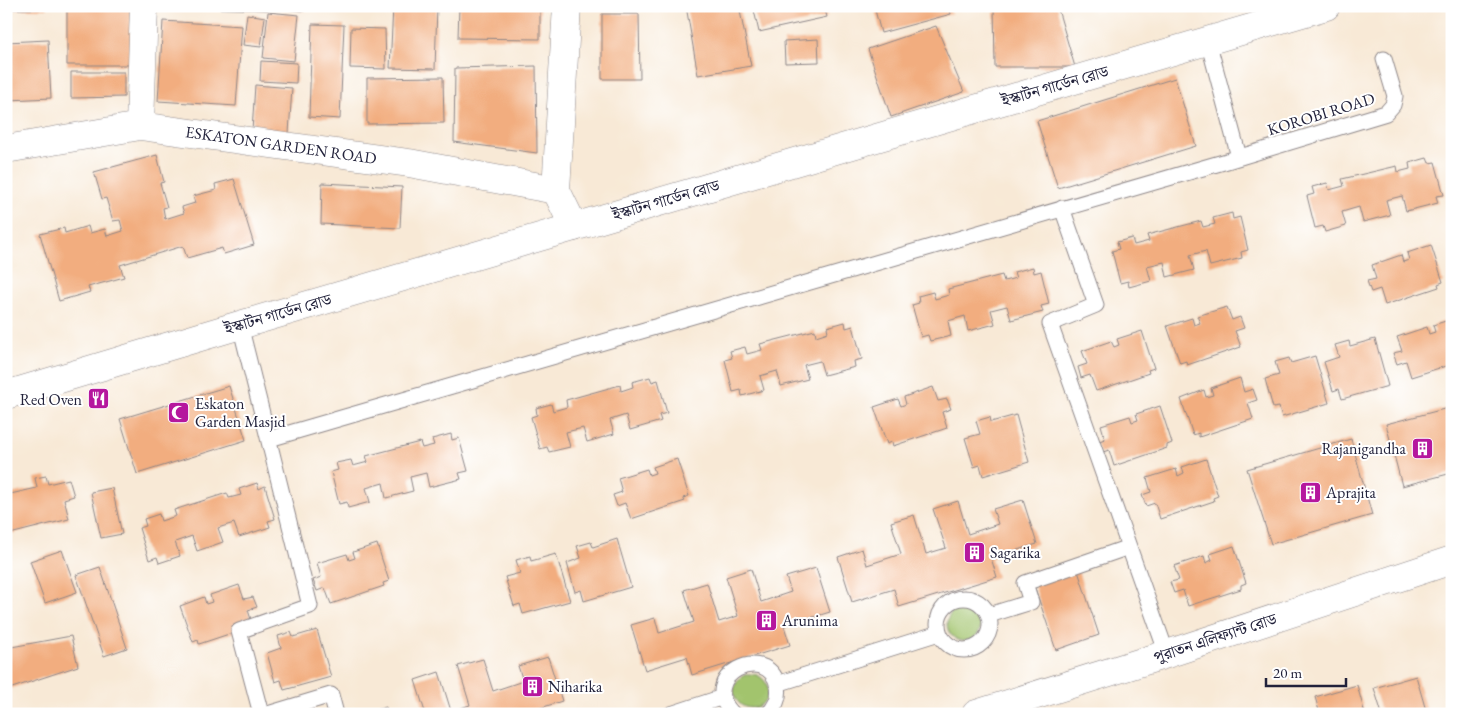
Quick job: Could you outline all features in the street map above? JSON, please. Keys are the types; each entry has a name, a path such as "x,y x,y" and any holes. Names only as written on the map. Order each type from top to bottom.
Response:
{"street":[{"path":"140,126 144,6"},
{"path":"566,6 556,190 574,227"},
{"name":"ইস্কাটন গার্ডেন রোড","path":"6,395 1326,6"},
{"name":"ESKATON GARDEN ROAD","path":"6,149 140,126 409,162 556,190"},
{"name":"পুরাতন এলিফ্যান্ট রোড","path":"976,714 1167,654 1452,560"}],"lane":[{"path":"1208,41 1238,157"},
{"name":"KOROBI ROAD","path":"269,439 1386,113 1392,105 1395,96 1384,59"},
{"path":"1062,208 1096,305 1050,324 1167,654"},
{"path":"240,325 310,606 238,631 261,714"},
{"path":"989,615 1031,602 1025,583 1129,547"},
{"path":"963,598 978,602 985,607 991,622 987,638 981,645 965,651 957,650 943,641 939,633 938,617 947,603 955,599 963,598"},
{"path":"777,684 939,633"},
{"path":"733,714 726,706 723,688 731,672 749,664 758,665 766,669 773,676 777,684 777,702 768,714"},
{"path":"268,714 331,695 336,714"},
{"path":"672,714 723,697"}],"green space":[{"path":"964,607 971,608 976,612 980,617 980,631 976,636 971,640 964,641 957,640 952,636 948,631 947,624 948,617 952,612 957,608"},
{"path":"751,674 763,679 768,691 763,703 751,708 739,703 734,691 739,679"}],"building":[{"path":"6,6 47,6 47,9 6,9"},
{"path":"200,6 268,6 268,10 200,8"},
{"path":"273,6 305,6 304,11 273,8"},
{"path":"339,6 353,6 353,9 339,8"},
{"path":"393,6 437,6 435,69 390,68"},
{"path":"459,6 540,6 540,39 458,38"},
{"path":"663,6 663,10 644,7"},
{"path":"686,6 739,6 751,66 698,75"},
{"path":"753,6 824,6 827,17 759,32"},
{"path":"874,6 949,6 951,14 881,33"},
{"path":"994,6 1057,6 1075,67 995,67"},
{"path":"67,7 135,7 135,65 67,65"},
{"path":"268,12 299,15 294,61 263,58"},
{"path":"247,14 265,17 261,47 243,45"},
{"path":"602,14 639,14 640,79 602,79"},
{"path":"163,21 242,26 236,106 158,101"},
{"path":"312,24 344,25 340,119 309,117"},
{"path":"936,26 964,92 891,117 868,49"},
{"path":"351,28 385,29 386,69 350,68"},
{"path":"818,39 819,62 785,63 784,41"},
{"path":"48,40 51,98 9,100 6,42"},
{"path":"261,61 297,63 296,83 260,81"},
{"path":"536,66 537,153 454,142 455,68"},
{"path":"71,72 124,72 124,97 71,98"},
{"path":"443,77 444,123 367,124 367,78"},
{"path":"1175,78 1196,146 1058,188 1037,121"},
{"path":"255,85 292,88 289,133 252,131"},
{"path":"157,155 164,182 160,183 167,207 163,208 165,219 184,213 182,207 195,203 193,196 216,190 215,184 234,179 254,245 224,254 222,248 187,258 183,246 120,265 124,277 88,287 90,292 59,301 40,234 64,228 65,233 88,226 90,233 105,229 107,236 123,231 120,220 113,221 106,198 102,199 94,172"},
{"path":"1427,158 1429,163 1435,162 1444,195 1436,196 1438,203 1406,211 1402,196 1386,200 1390,215 1363,222 1359,207 1342,212 1346,226 1325,232 1323,226 1315,228 1307,196 1314,194 1312,187 1327,183 1329,190 1344,186 1342,179 1397,166 1398,172 1410,169 1409,163"},
{"path":"322,183 402,187 400,228 321,224"},
{"path":"1232,213 1233,219 1240,217 1248,250 1241,252 1242,258 1210,266 1206,251 1190,255 1194,270 1167,277 1164,262 1147,266 1151,281 1129,287 1128,281 1120,283 1112,251 1119,249 1117,242 1132,238 1134,245 1149,241 1147,235 1201,221 1203,227 1215,224 1213,218"},
{"path":"1431,245 1443,282 1438,284 1439,287 1385,305 1380,289 1371,292 1367,281 1376,279 1372,265 1401,255 1403,262 1409,260 1407,253"},
{"path":"1033,267 1034,273 1041,271 1049,304 1041,306 1043,312 1011,320 1007,306 991,310 995,324 968,331 965,316 948,321 951,336 930,341 928,335 921,337 912,305 919,303 918,296 933,292 935,299 949,295 948,289 1002,275 1004,281 1016,278 1014,272"},
{"path":"1227,307 1232,320 1240,317 1244,328 1235,331 1241,347 1187,365 1186,361 1180,363 1167,326 1192,318 1194,325 1200,323 1197,316"},
{"path":"1452,319 1452,364 1411,377 1406,361 1397,364 1393,353 1402,351 1397,337 1427,327 1429,334 1435,332 1433,325"},
{"path":"845,322 846,328 853,326 862,359 854,361 855,367 824,375 820,361 804,365 808,379 781,386 777,371 760,376 764,390 742,396 741,390 733,392 725,360 732,358 730,351 745,347 747,354 762,350 760,344 815,330 816,336 828,332 827,327"},
{"path":"1142,331 1154,368 1148,370 1149,373 1096,391 1090,375 1081,378 1078,367 1087,364 1082,351 1111,341 1114,347 1119,345 1117,339"},
{"path":"1375,339 1388,386 1342,399 1339,389 1333,391 1324,362 1339,357 1335,345 1349,341 1350,346"},
{"path":"1315,356 1329,403 1282,417 1279,407 1273,408 1265,379 1279,375 1275,362 1289,358 1291,363"},
{"path":"650,377 652,382 658,380 667,413 659,415 661,421 630,430 626,415 610,420 614,434 587,442 583,428 566,432 570,447 549,452 547,447 540,449 531,417 537,415 536,408 551,404 553,411 567,407 566,400 620,385 621,391 633,387 632,382"},
{"path":"1240,378 1244,392 1253,389 1257,400 1248,403 1253,419 1199,437 1199,433 1193,435 1181,399 1204,390 1206,397 1213,395 1211,388"},
{"path":"229,386 246,440 137,474 120,419"},
{"path":"933,387 938,401 947,399 951,409 942,412 947,428 893,446 892,442 887,444 874,407 898,399 901,406 906,404 904,397"},
{"path":"1160,406 1172,443 1167,445 1167,448 1114,466 1109,450 1100,453 1096,442 1105,439 1101,425 1130,416 1132,422 1138,420 1136,414"},
{"name":"Rajanigandha","path":"1452,407 1452,473 1402,486 1386,424"},
{"path":"1016,415 1029,462 983,476 980,465 974,467 965,438 980,434 976,421 990,417 991,422"},
{"path":"451,434 452,440 459,438 468,471 459,473 461,479 429,487 426,473 410,477 413,491 386,498 383,483 366,488 370,502 348,508 347,502 339,504 331,472 338,470 336,463 351,460 353,466 368,462 366,456 420,442 422,448 434,445 432,439"},
{"name":"Aprajita","path":"1351,439 1372,515 1271,544 1247,469"},
{"path":"677,459 689,496 683,498 685,501 631,519 625,503 617,506 613,495 622,492 618,478 647,469 649,475 655,473 653,467"},
{"path":"1206,459 1218,496 1213,498 1214,501 1160,519 1155,503 1146,506 1142,495 1151,492 1147,478 1176,469 1178,476 1184,473 1182,467"},
{"path":"46,476 48,484 69,479 74,496 64,499 69,519 6,535 6,495 37,488 35,478"},
{"path":"257,483 259,489 265,486 275,519 268,521 270,527 239,537 234,523 218,528 223,542 197,551 192,536 175,542 180,556 159,563 157,557 149,560 139,528 146,526 144,519 159,514 161,521 176,516 174,510 227,493 229,498 241,495 239,489"},
{"path":"112,488 122,534 101,538 91,492"},
{"name":"Sagarika","path":"1023,500 1037,544 991,558 997,577 899,607 894,589 852,602 838,557 862,549 867,565 901,554 891,522 914,515 926,554 946,548 933,509 958,501 968,534 998,524 993,509"},
{"path":"617,539 631,587 584,601 581,590 575,592 567,563 581,558 577,546 591,542 593,547"},
{"path":"377,544 389,581 383,583 384,586 331,604 325,588 317,591 313,580 321,577 317,563 347,554 349,560 355,558 353,552"},
{"path":"1234,546 1246,583 1241,585 1241,589 1188,606 1183,590 1174,593 1170,582 1179,580 1174,566 1204,556 1206,563 1212,560 1210,554"},
{"path":"62,550 77,592 45,603 30,561"},
{"path":"556,554 570,601 523,614 520,604 514,606 505,577 520,573 516,560 530,556 531,561"},
{"path":"100,567 127,648 104,656 76,575"},
{"name":"Arunima","path":"816,568 830,612 784,626 790,645 692,675 687,657 645,670 631,625 655,618 659,633 694,622 684,590 707,583 719,622 738,616 726,577 751,569 761,602 791,592 786,577"},
{"path":"1078,571 1099,635 1056,650 1034,585"},
{"path":"239,585 244,599 253,597 257,607 248,610 253,626 199,644 198,640 193,642 180,606 204,597 206,604 212,602 210,595"},
{"path":"317,630 331,677 284,690 281,680 275,682 267,653 281,648 278,636 291,632 293,637"},
{"path":"71,636 78,666 6,690 6,648"},
{"name":"Niharika","path":"548,657 562,701 522,714 420,714 425,712 415,680 439,672 451,711 470,705 458,666 483,659 493,691 523,681 518,666"},
{"path":"1416,676 1427,714 1382,714 1374,688"},
{"path":"1357,685 1365,714 1320,714 1315,697"},
{"path":"386,707 389,714 365,714 365,713"}],"place":[{"name":"Red Oven","path":"98,399"},
{"name":"Eskaton Garden Masjid","path":"179,412"},
{"name":"Rajanigandha","path":"1422,448"},
{"name":"Aprajita","path":"1310,492"},
{"name":"Sagarika","path":"974,552"},
{"name":"Arunima","path":"766,620"},
{"name":"Niharika","path":"532,686"}]}
